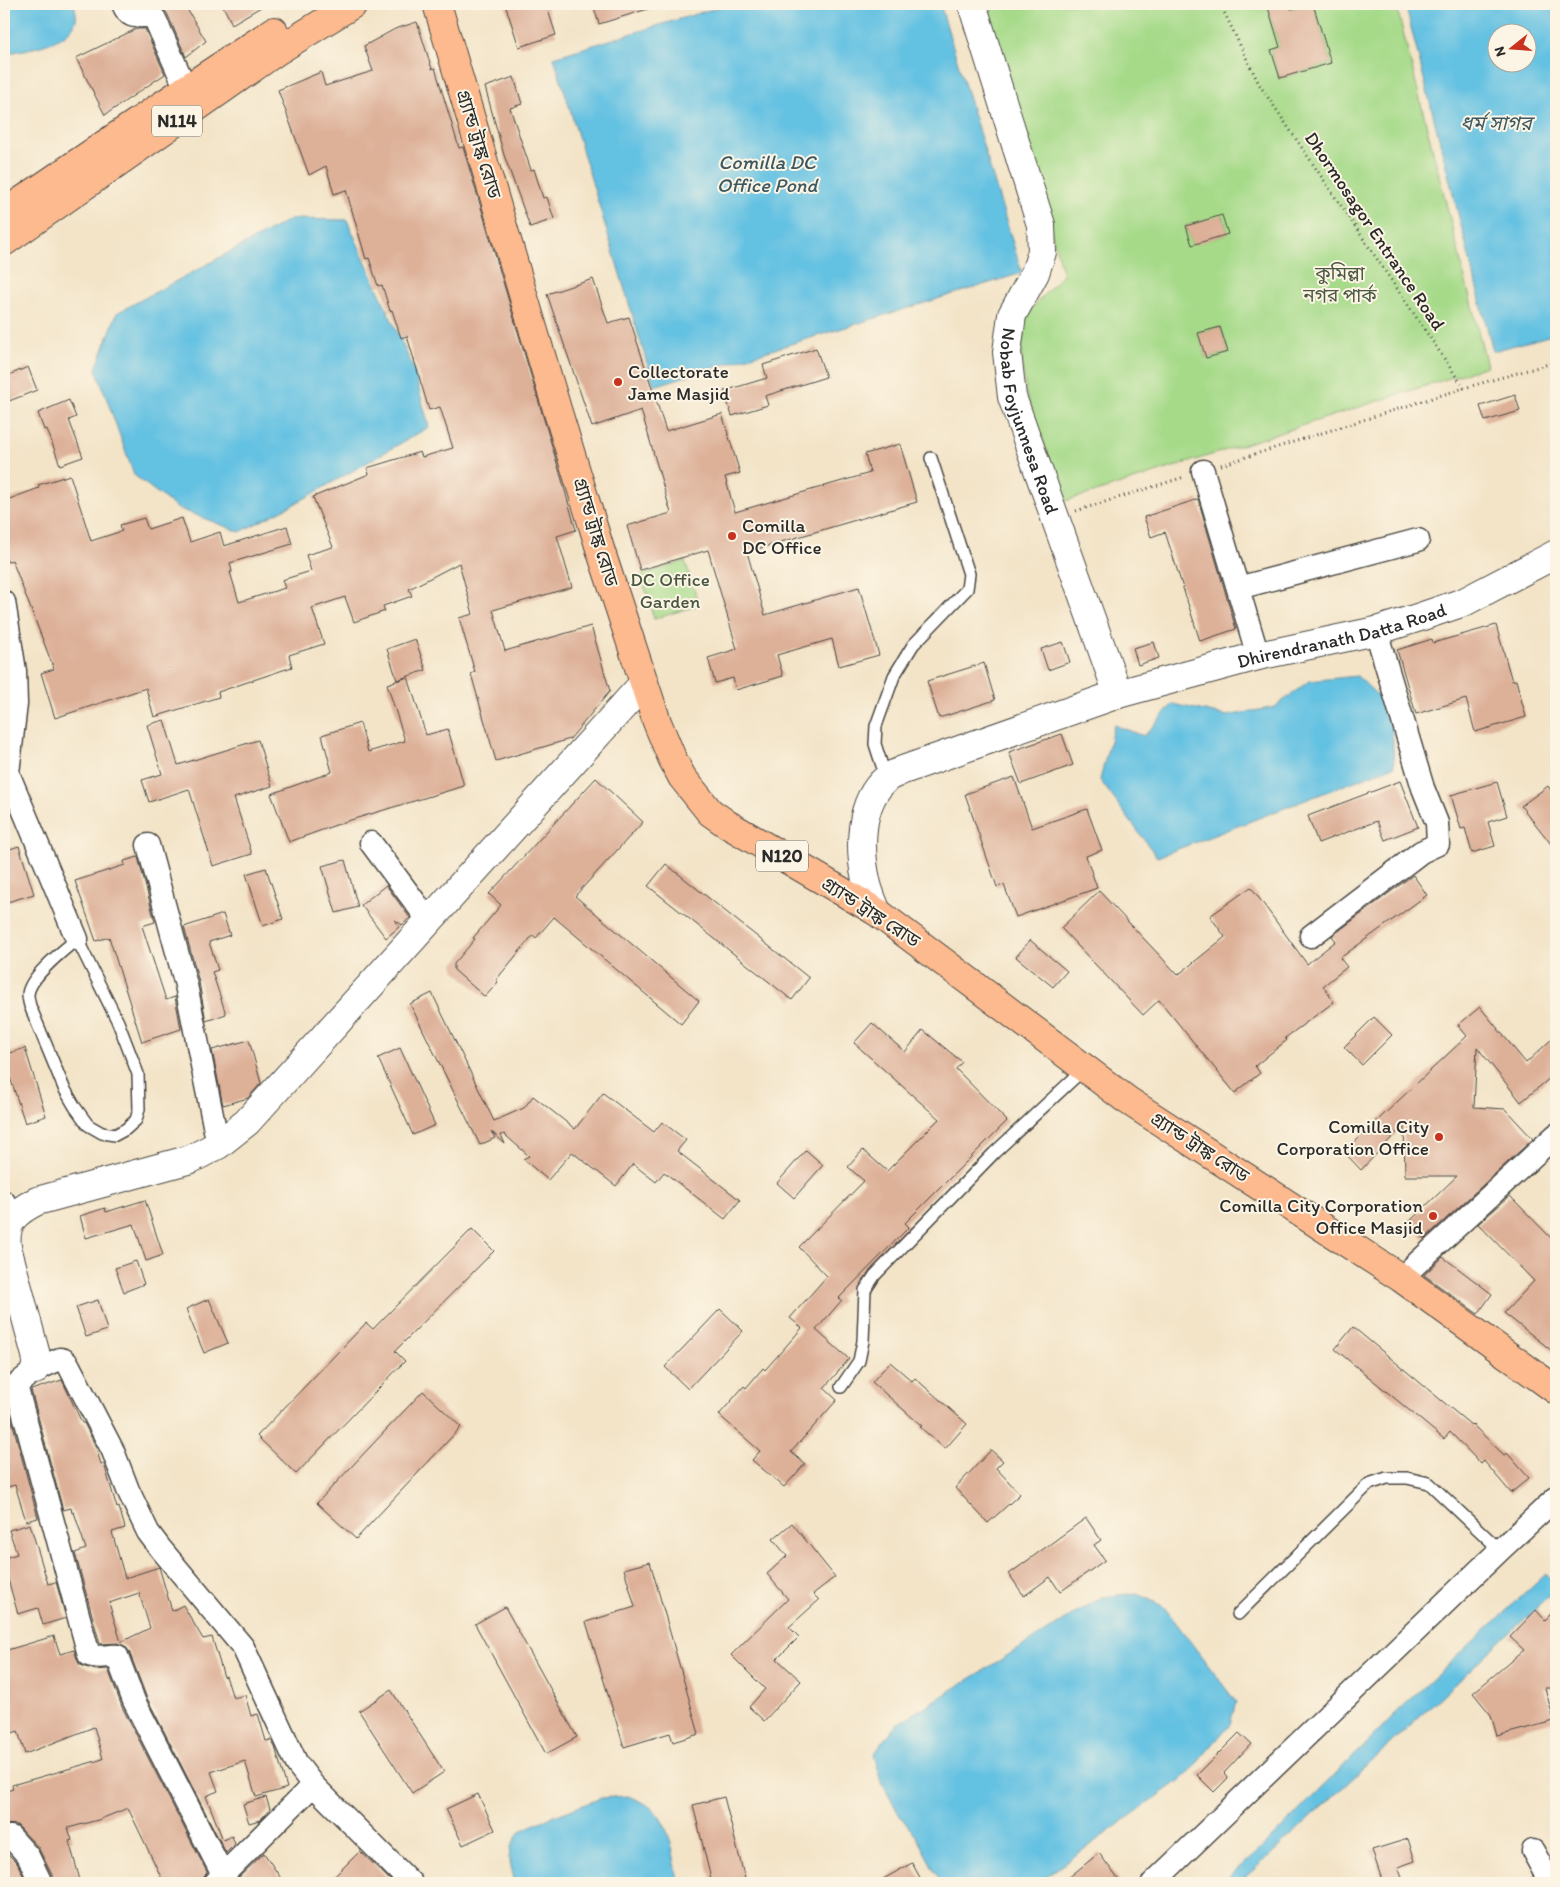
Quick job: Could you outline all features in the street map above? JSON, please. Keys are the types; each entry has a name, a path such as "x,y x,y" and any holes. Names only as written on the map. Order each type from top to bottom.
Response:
{"highway":[{"name":"N114","path":"4,213 186,89 317,4"},
{"name":"N114","path":"4,242 277,51 353,4"},
{"name":"গ্র্যান্ড ট্রাঙ্ক রোড","path":"437,4 557,409 644,683 672,758 682,777 710,812 727,824 877,912 1127,1100 1401,1278 1556,1390"}],"street":[{"path":"123,4 131,16 152,16 155,19 186,89"},
{"name":"Nobab Foyjunnesa Road","path":"972,4 1041,225 1042,252 1035,273 1012,315 1007,352 1012,397 1118,694"},
{"path":"1203,471 1258,656"},
{"path":"1238,588 1418,540"},
{"name":"Dhirendranath Datta Road","path":"886,779 903,770 1118,694 1258,656 1376,631 1464,602 1556,554"},
{"path":"4,602 15,671 16,704 6,774 77,939"},
{"path":"1311,936 1422,852 1438,844 1437,823 1423,788 1376,631"},
{"path":"18,1382 37,1359 7,1247 7,1212 37,1201 191,1159 218,1145 247,1122 644,683"},
{"path":"877,912 866,881 862,849 864,820 871,798 886,779"},
{"path":"371,843 430,921"},
{"path":"148,846 186,985 218,1145"},
{"path":"1401,1278 1556,1135"},
{"path":"27,1319 40,1337 72,1370 113,1451 128,1490 148,1532 243,1647 297,1764 313,1785 411,1883"},
{"path":"18,1382 60,1360 64,1360"},
{"path":"18,1382 89,1655 97,1658 117,1656 134,1701 219,1879 313,1785"},
{"path":"1153,1883 1556,1498"},
{"path":"4,1838 11,1837 28,1856 41,1883"},
{"path":"1533,1851 1546,1875 1548,1883"}],"lane":[{"path":"886,779 875,744 876,726 894,676 913,645 967,589 970,582 932,458"},
{"path":"77,939 118,1022 138,1074 139,1099 136,1120 126,1129 115,1135 102,1133 88,1125 75,1108 64,1088 30,1006 28,992 36,977 51,961 77,939"},
{"path":"841,1387 859,1361 863,1341 866,1290 875,1275 994,1153 1084,1069"},
{"path":"1238,1614 1369,1484 1387,1478 1407,1478 1429,1483 1500,1550"}],"path":[{"name":"Dhormosagor Entrance Road","path":"1220,4 1259,84 1464,388"},
{"path":"1056,517 1464,388 1556,362"}],"green space":[{"name":"কুমিল্লা নগর পার্ক","path":"984,4 1309,4 1270,15 1280,47 1271,50 1280,78 1331,63 1313,4 1396,4 1487,366 1065,501 1026,394 1021,355 1025,316 1063,274 1005,67","holes":["1223,216 1228,234 1192,244 1186,226","1220,327 1228,352 1206,358 1199,333"]},
{"name":"DC Office Garden","path":"685,561 699,605 654,619 641,575"}],"water":[{"path":"4,4 74,4 76,20 72,28 65,35 56,40 35,48 4,54"},
{"name":"Comilla DC Office Pond","path":"729,4 940,4 1022,273 654,386 554,57"},
{"name":"ধর্ম সাগর","path":"1405,4 1556,4 1556,334 1493,351"},
{"path":"291,219 347,220 414,370 429,427 300,501 240,532 177,508 134,475 96,369 117,313"},
{"path":"1357,676 1391,708 1394,766 1157,857 1100,780 1114,725 1144,736 1173,704 1227,716 1275,707 1309,681"},
{"path":"1546,1574 1556,1586 1556,1590 1257,1867 1238,1883 1223,1883 1262,1848 1397,1712"},
{"path":"1137,1593 1164,1607 1236,1702 1230,1724 1186,1776 1037,1883 941,1883 916,1836 900,1816 883,1785 874,1754 897,1724 1102,1597"},
{"path":"628,1796 650,1807 663,1823 670,1842 679,1883 515,1883 509,1858 511,1847 519,1832 601,1798"}],"building":[{"path":"155,4 184,4 206,41 186,57 167,13"},
{"path":"222,4 266,4 232,24"},
{"path":"505,4 546,4 556,35 519,47"},
{"path":"593,4 651,4 651,8 599,24"},
{"path":"1267,4 1290,4 1291,9 1313,4 1331,63 1280,78 1271,50 1280,47"},
{"path":"417,22 432,69 435,68 459,148 463,147 576,530 557,536 572,587 493,610 505,651 591,626 610,691 570,739 496,761 471,674 475,672 459,618 473,614 459,563 409,589 412,596 383,606 385,611 354,622 345,597 312,608 324,644 289,655 292,667 218,692 219,697 154,717 146,688 55,718 41,673 54,669 12,560 7,562 4,553 4,501 39,488 38,485 70,475 91,541 122,531 120,525 144,518 148,529 182,518 190,542 220,532 224,546 287,526 292,544 230,563 232,572 230,572 239,602 285,588 282,580 311,571 306,555 333,547 313,497 369,474 367,468 420,452 422,457 453,448 440,407 429,410 407,336 401,338 382,285 378,286 369,258 366,259 346,190 334,194 326,166 309,175 278,90 321,72 325,86 373,71 364,46 395,29"},
{"path":"136,29 145,29 165,74 105,115 76,58"},
{"path":"514,77 522,104 510,108 531,170 534,169 543,198 547,197 554,219 530,227 504,155 485,87"},
{"path":"1222,215 1228,234 1192,245 1186,226"},
{"path":"593,279 608,323 629,317 666,431 722,414 740,473 725,477 735,512 870,473 865,454 900,444 917,502 747,552 765,615 859,587 879,655 839,666 832,639 777,655 783,676 736,690 733,678 715,683 708,658 737,649 708,550 640,570 627,526 671,513 641,410 592,427 547,294"},
{"path":"1220,327 1228,352 1206,358 1198,333"},
{"path":"816,348 826,377 765,396 768,405 732,416 724,391 767,378 763,365"},
{"path":"28,367 37,390 4,403 4,377"},
{"path":"1515,395 1520,411 1485,421 1480,406"},
{"path":"69,400 76,417 69,420 83,457 60,465 47,429 44,430 38,413"},
{"path":"1198,499 1236,629 1200,641 1165,532 1151,537 1144,517"},
{"path":"1496,625 1512,681 1516,680 1526,717 1475,732 1466,699 1416,714 1397,650 1432,639 1433,643"},
{"path":"415,639 426,670 397,680 387,649"},
{"path":"1063,642 1070,662 1048,670 1041,649"},
{"path":"1154,642 1159,658 1138,665 1133,648"},
{"path":"984,663 995,700 939,718 927,681"},
{"path":"408,677 426,735 448,729 464,786 344,822 289,842 271,794 332,772 322,735 360,723 368,752 405,741 387,684"},
{"path":"164,720 178,765 258,740 272,786 234,798 252,854 213,866 189,789 149,802 142,780 162,774 147,725"},
{"path":"1062,734 1073,765 1021,784 1009,752"},
{"path":"1014,777 1032,828 1087,809 1102,850 1086,856 1097,888 1016,917 1004,885 997,887 965,794"},
{"path":"596,778 643,822 575,896 699,1001 681,1024 554,917 536,938 533,935 496,980 498,982 485,997 454,970 454,964 501,905 489,894"},
{"path":"1400,781 1418,827 1385,840 1377,821 1318,843 1308,816"},
{"path":"1497,782 1507,816 1488,822 1495,846 1472,853 1465,828 1461,829 1451,795"},
{"path":"1548,786 1556,798 1556,850 1521,806"},
{"path":"19,846 34,894 4,903 4,851"},
{"path":"138,857 155,922 142,926 166,1000 175,997 181,1029 142,1042 109,937 96,941 75,881 125,865 124,861"},
{"path":"345,860 358,907 336,913 322,866"},
{"path":"666,864 809,978 792,1000 648,886"},
{"path":"266,868 283,919 263,926 246,874"},
{"path":"1413,875 1427,895 1340,958 1347,967 1323,986 1334,1002 1285,1038 1287,1040 1255,1066 1260,1073 1235,1093 1159,1000 1143,1015 1061,928 1099,891 1178,975 1225,937 1210,916 1251,887 1307,964 1336,941 1332,936"},
{"path":"386,885 410,918 402,925 395,920 399,927 386,938 361,905"},
{"path":"223,914 230,935 209,942 218,970 212,972 226,1014 206,1021 199,982 184,927"},
{"path":"1030,940 1067,971 1053,987 1016,957"},
{"path":"432,993 494,1121 524,1108 533,1096 575,1129 603,1093 654,1132 662,1122 686,1140 677,1151 740,1200 725,1219 664,1172 656,1182 633,1164 616,1186 572,1152 548,1180 523,1159 529,1156 504,1134 501,1135 505,1144 491,1131 495,1138 480,1145 410,1004"},
{"path":"1480,1007 1526,1063 1556,1035 1556,1073 1521,1102 1477,1047 1474,1107 1505,1109 1533,1139 1424,1239 1409,1222 1457,1176 1405,1176 1404,1125 1361,1170 1344,1152 1467,1036 1458,1025"},
{"path":"1374,1017 1392,1035 1362,1065 1344,1047"},
{"path":"872,1023 905,1052 923,1030 962,1062 956,1069 1007,1121 905,1223 909,1227 839,1298 842,1300 816,1330 849,1359 824,1388 837,1400 791,1452 805,1464 784,1487 752,1460 760,1451 719,1415 744,1386 746,1388 763,1368 765,1370 802,1328 790,1318 827,1276 799,1247 864,1181 848,1167 863,1150 887,1171 939,1119 854,1043"},
{"path":"249,1040 261,1083 248,1098 223,1105 212,1050"},
{"path":"25,1048 46,1116 25,1123 9,1074 4,1076 4,1055"},
{"path":"400,1048 435,1125 413,1135 378,1058"},
{"path":"806,1150 823,1165 794,1198 777,1183"},
{"path":"1510,1196 1556,1243 1556,1354 1504,1313 1534,1281 1478,1224"},
{"path":"145,1200 163,1255 146,1261 134,1224 86,1238 80,1216 105,1208 106,1212"},
{"path":"472,1229 494,1251 395,1351 405,1361 296,1474 257,1436 366,1323 373,1329"},
{"path":"1443,1257 1492,1294 1478,1314 1424,1275"},
{"path":"136,1261 144,1284 124,1292 115,1268"},
{"path":"209,1299 228,1343 204,1353 186,1309"},
{"path":"98,1300 107,1330 86,1337 76,1307"},
{"path":"720,1309 743,1331 688,1389 665,1367"},
{"path":"1353,1327 1472,1424 1504,1455 1507,1453 1529,1478 1511,1493 1484,1461 1481,1464 1450,1432 1444,1439 1335,1349"},
{"path":"890,1362 912,1381 915,1378 967,1424 945,1449 872,1382"},
{"path":"62,1380 82,1423 84,1423 95,1445 101,1464 104,1464 117,1508 119,1507 125,1528 112,1532 125,1578 159,1567 172,1611 183,1605 203,1639 212,1637 224,1677 226,1676 233,1698 245,1695 251,1716 258,1714 266,1741 271,1740 275,1747 287,1788 256,1797 245,1761 211,1772 218,1791 206,1796 223,1840 232,1836 235,1844 226,1853 146,1696 129,1651 125,1646 118,1643 100,1644 75,1553 86,1549 74,1512 72,1513 71,1508 63,1510 31,1390","holes":["139,1593 150,1628 121,1642 109,1603"]},
{"path":"423,1391 461,1427 356,1539 317,1503"},
{"path":"8,1406 38,1518 26,1521 15,1485 4,1488 4,1407"},
{"path":"991,1450 1003,1461 996,1468 1020,1494 988,1523 955,1488"},
{"path":"1086,1518 1101,1540 1094,1545 1105,1560 1060,1592 1050,1577 1024,1596 1009,1574"},
{"path":"792,1523 835,1577 813,1594 819,1600 789,1627 799,1637 777,1659 801,1681 764,1721 749,1707 765,1689 731,1655 788,1599 767,1574 787,1556 773,1539"},
{"path":"30,1524 48,1584 56,1582 66,1618 43,1625 38,1608 18,1614 4,1566 4,1558 17,1554 9,1530"},
{"path":"650,1562 699,1734 673,1742 670,1733 624,1747 586,1622 635,1607 624,1569"},
{"path":"505,1607 577,1737 546,1754 475,1624"},
{"path":"1556,1609 1556,1688 1545,1688 1554,1721 1497,1736 1491,1715 1473,1693 1524,1650 1510,1637 1536,1610 1545,1620"},
{"path":"54,1636 60,1654 74,1650 79,1664 96,1670 108,1669 122,1707 207,1872 202,1883 164,1883 128,1808 98,1820 68,1828 72,1840 69,1841 80,1880 69,1883 54,1883 53,1877 38,1847 17,1825 4,1824 4,1792 13,1789 12,1785 103,1759 94,1727 25,1754 18,1731 4,1736 4,1651"},
{"path":"391,1690 444,1772 412,1793 359,1711"},
{"path":"1239,1733 1251,1744 1224,1773 1228,1778 1214,1792 1197,1775"},
{"path":"478,1794 495,1830 463,1845 446,1809"},
{"path":"266,1797 270,1809 260,1820 249,1823 243,1804"},
{"path":"724,1797 746,1883 712,1883 693,1805"},
{"path":"1408,1839 1415,1861 1398,1867 1404,1883 1383,1883 1372,1850"},
{"path":"4,1850 17,1863 27,1883 4,1883"},
{"path":"360,1851 393,1883 328,1883"},
{"path":"264,1853 284,1883 233,1883"},
{"path":"1099,1853 1121,1883 1062,1883"},
{"path":"912,1863 923,1883 876,1883"}],"place":[{"name":"Collectorate Jame Masjid","path":"618,382"},
{"name":"Comilla DC Office","path":"732,536"},
{"name":"Comilla City Corporation Office","path":"1439,1137"},
{"name":"Comilla City Corporation Office Masjid","path":"1433,1216"}]}
